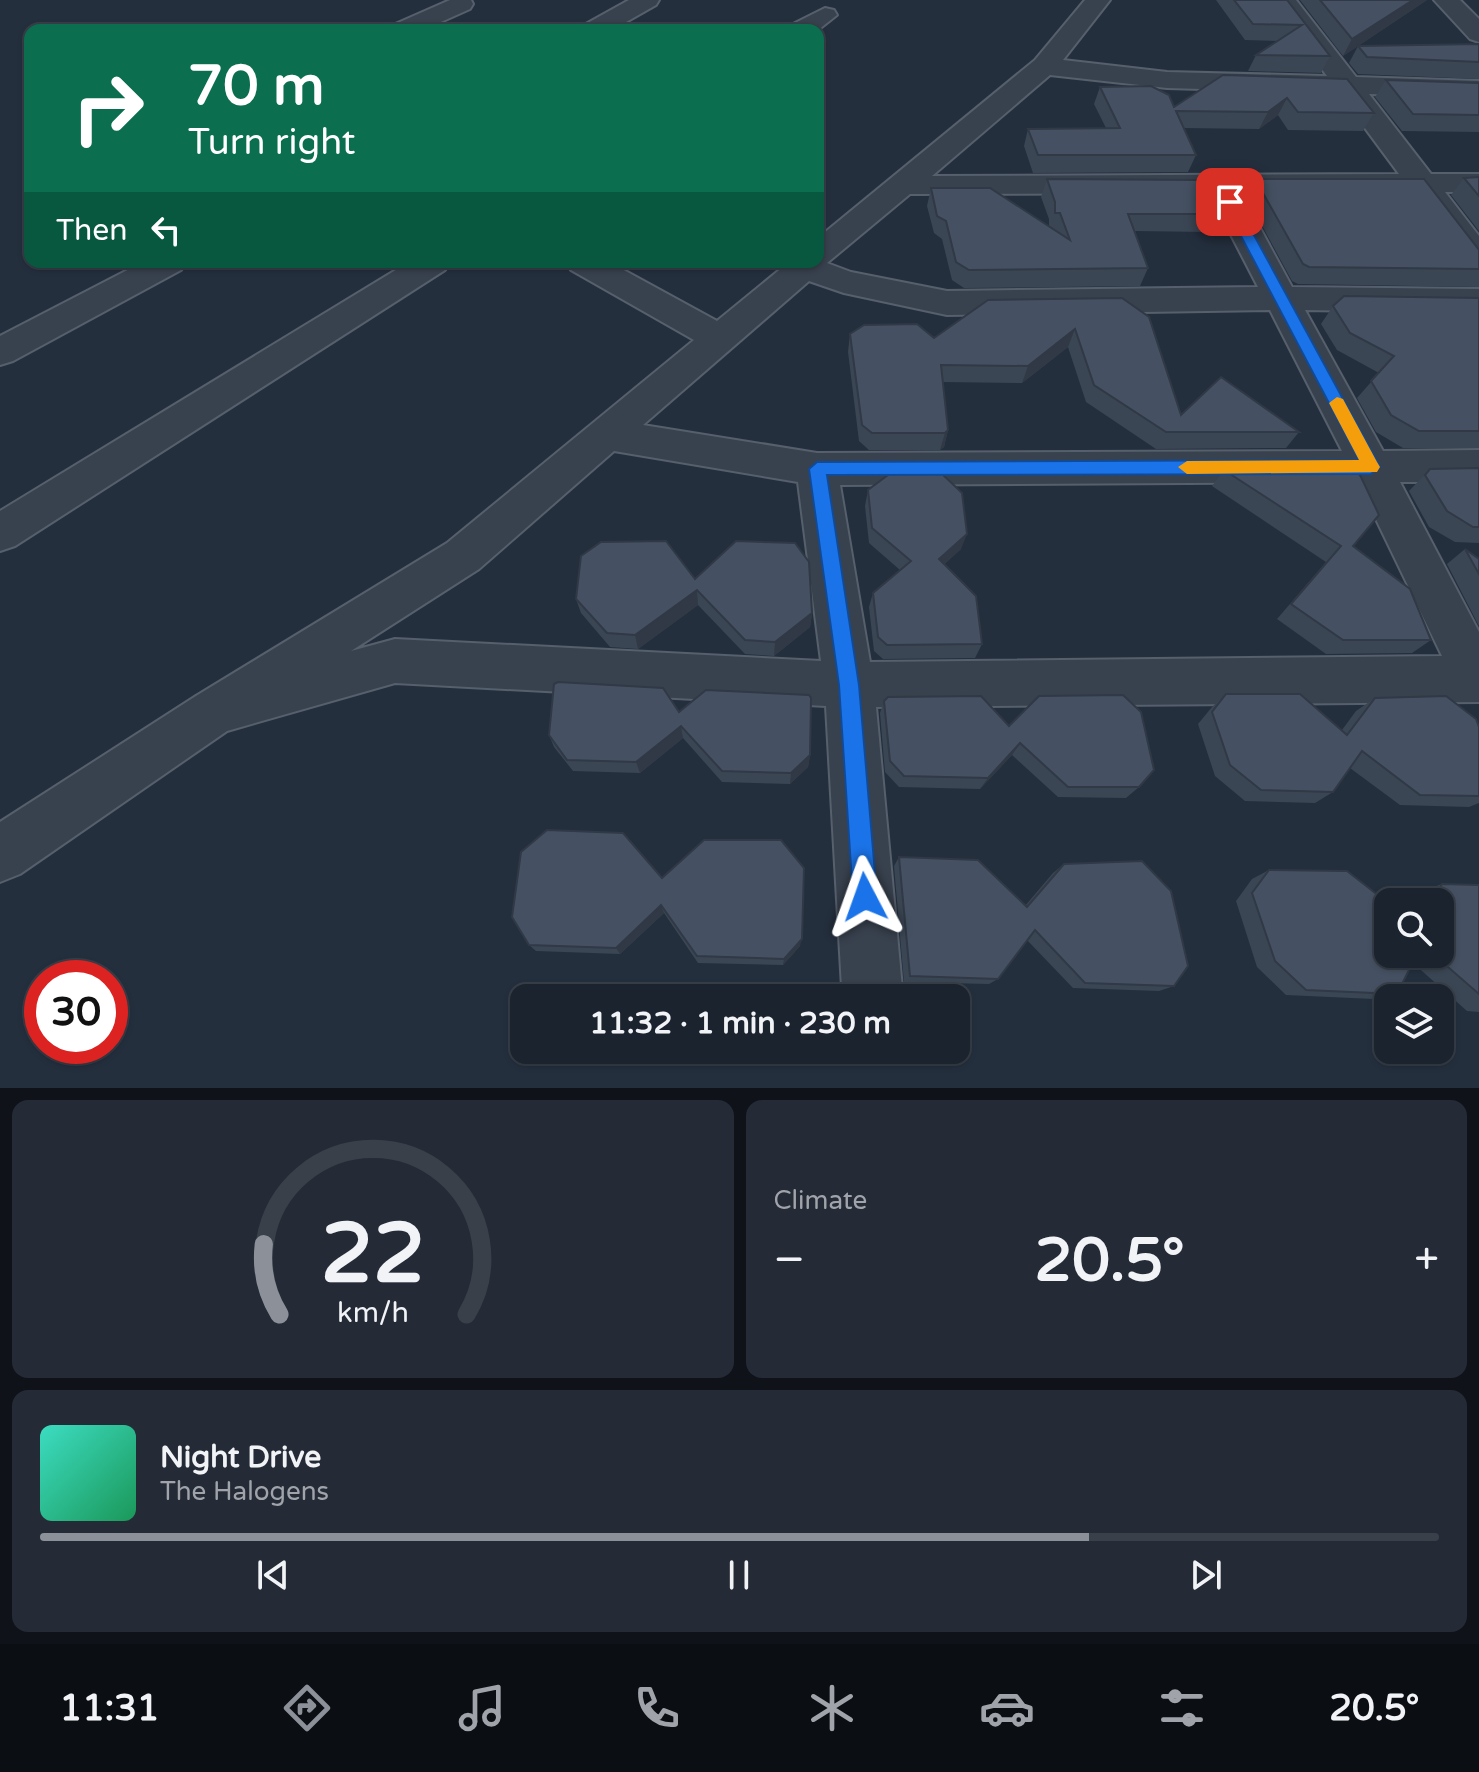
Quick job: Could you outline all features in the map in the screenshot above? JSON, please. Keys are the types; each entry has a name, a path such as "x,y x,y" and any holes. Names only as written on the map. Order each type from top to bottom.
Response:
{"street":[{"path":"604,24 647,0"},
{"path":"824,250 1044,66 1098,0"},
{"path":"1283,0 1424,182 1479,259"},
{"path":"416,24 461,4"},
{"path":"810,24 825,15"},
{"path":"1044,66 1167,80 1479,89"},
{"path":"900,185 1479,183"},
{"path":"214,712 395,661 849,685 1479,679 1230,202"},
{"path":"0,352 158,268"},
{"path":"0,533 423,268"},
{"path":"594,268 718,337"},
{"path":"0,854 214,712 463,556 802,268"},
{"path":"822,268 844,282 947,303 1281,298 1479,301"},
{"path":"604,434 817,469 1479,466"},
{"path":"817,469 849,685 872,984"}],"building":[{"path":"1234,0 1287,0 1330,56 1256,55 1302,25 1253,24"},
{"path":"1320,0 1413,0 1352,39"},
{"path":"1479,44 1479,62 1367,57 1358,46"},
{"path":"1223,75 1347,79 1374,113 1298,112 1287,98 1268,112 1176,111 1196,155 1038,155 1028,129 1120,128 1100,87 1151,86 1169,95 1174,107"},
{"path":"1386,80 1479,83 1479,115 1413,114"},
{"path":"1479,177 1479,196 1464,178"},
{"path":"1047,179 1200,180 1216,214 1128,214 1148,268 969,270 956,262 946,221 937,216 931,188 990,188 1070,240 1060,213 1055,213 1055,202"},
{"path":"1255,179 1424,179 1479,250 1479,269 1309,267 1303,264"},
{"path":"1344,296 1479,298 1479,431 1419,431 1391,415 1371,381 1394,356 1350,333 1333,306"},
{"path":"1122,298 1149,317 1181,415 1221,377 1299,432 1166,432 1094,385 1075,329 1028,366 941,365 948,430 945,433 872,433 862,425 850,334 864,325 917,324 934,338 988,300"},
{"path":"1479,468 1479,527 1473,527 1447,511 1425,475 1430,469"},
{"path":"1351,469 1360,475 1379,515 1353,546 1410,589 1431,640 1343,640 1291,604 1341,546 1224,470"},
{"path":"939,471 962,493 967,534 939,559 976,596 982,644 887,645 878,637 873,593 911,561 872,528 868,490 892,472"},
{"path":"666,541 695,579 736,541 795,543 809,562 812,613 775,642 745,640 697,590 635,635 607,633 576,599 581,556 601,542"},
{"path":"1465,549 1479,559 1479,574"},
{"path":"554,684 663,688 679,712 706,690 809,695 810,755 791,773 722,771 681,726 636,762 567,760 549,735"},
{"path":"1226,694 1300,694 1347,735 1375,698 1446,696 1476,719 1479,727 1479,796 1420,795 1362,751 1333,792 1261,790 1230,765 1212,712"},
{"path":"1123,695 1141,712 1154,770 1139,787 1068,787 1020,743 988,778 904,776 890,761 884,701 888,697 981,696 1009,726 1039,696"},
{"path":"547,830 623,833 662,878 704,840 781,840 804,868 802,939 784,959 697,956 661,905 616,948 529,945 512,917 521,852"},
{"path":"899,857 978,860 1027,907 1064,864 1142,861 1171,891 1188,966 1174,986 1085,983 1035,930 998,979 910,976"},
{"path":"1269,870 1347,871 1374,892 1374,968 1410,968 1402,984 1374,984 1374,993 1306,990 1275,961 1252,893"},
{"path":"1442,884 1479,885 1479,994 1449,968 1454,968 1454,888 1440,888"}],"slow traffic":[{"path":"1187,467 1371,467 1337,403"}],"route":[{"path":"865,897 849,685 817,469 1371,467 1230,202"}]}
